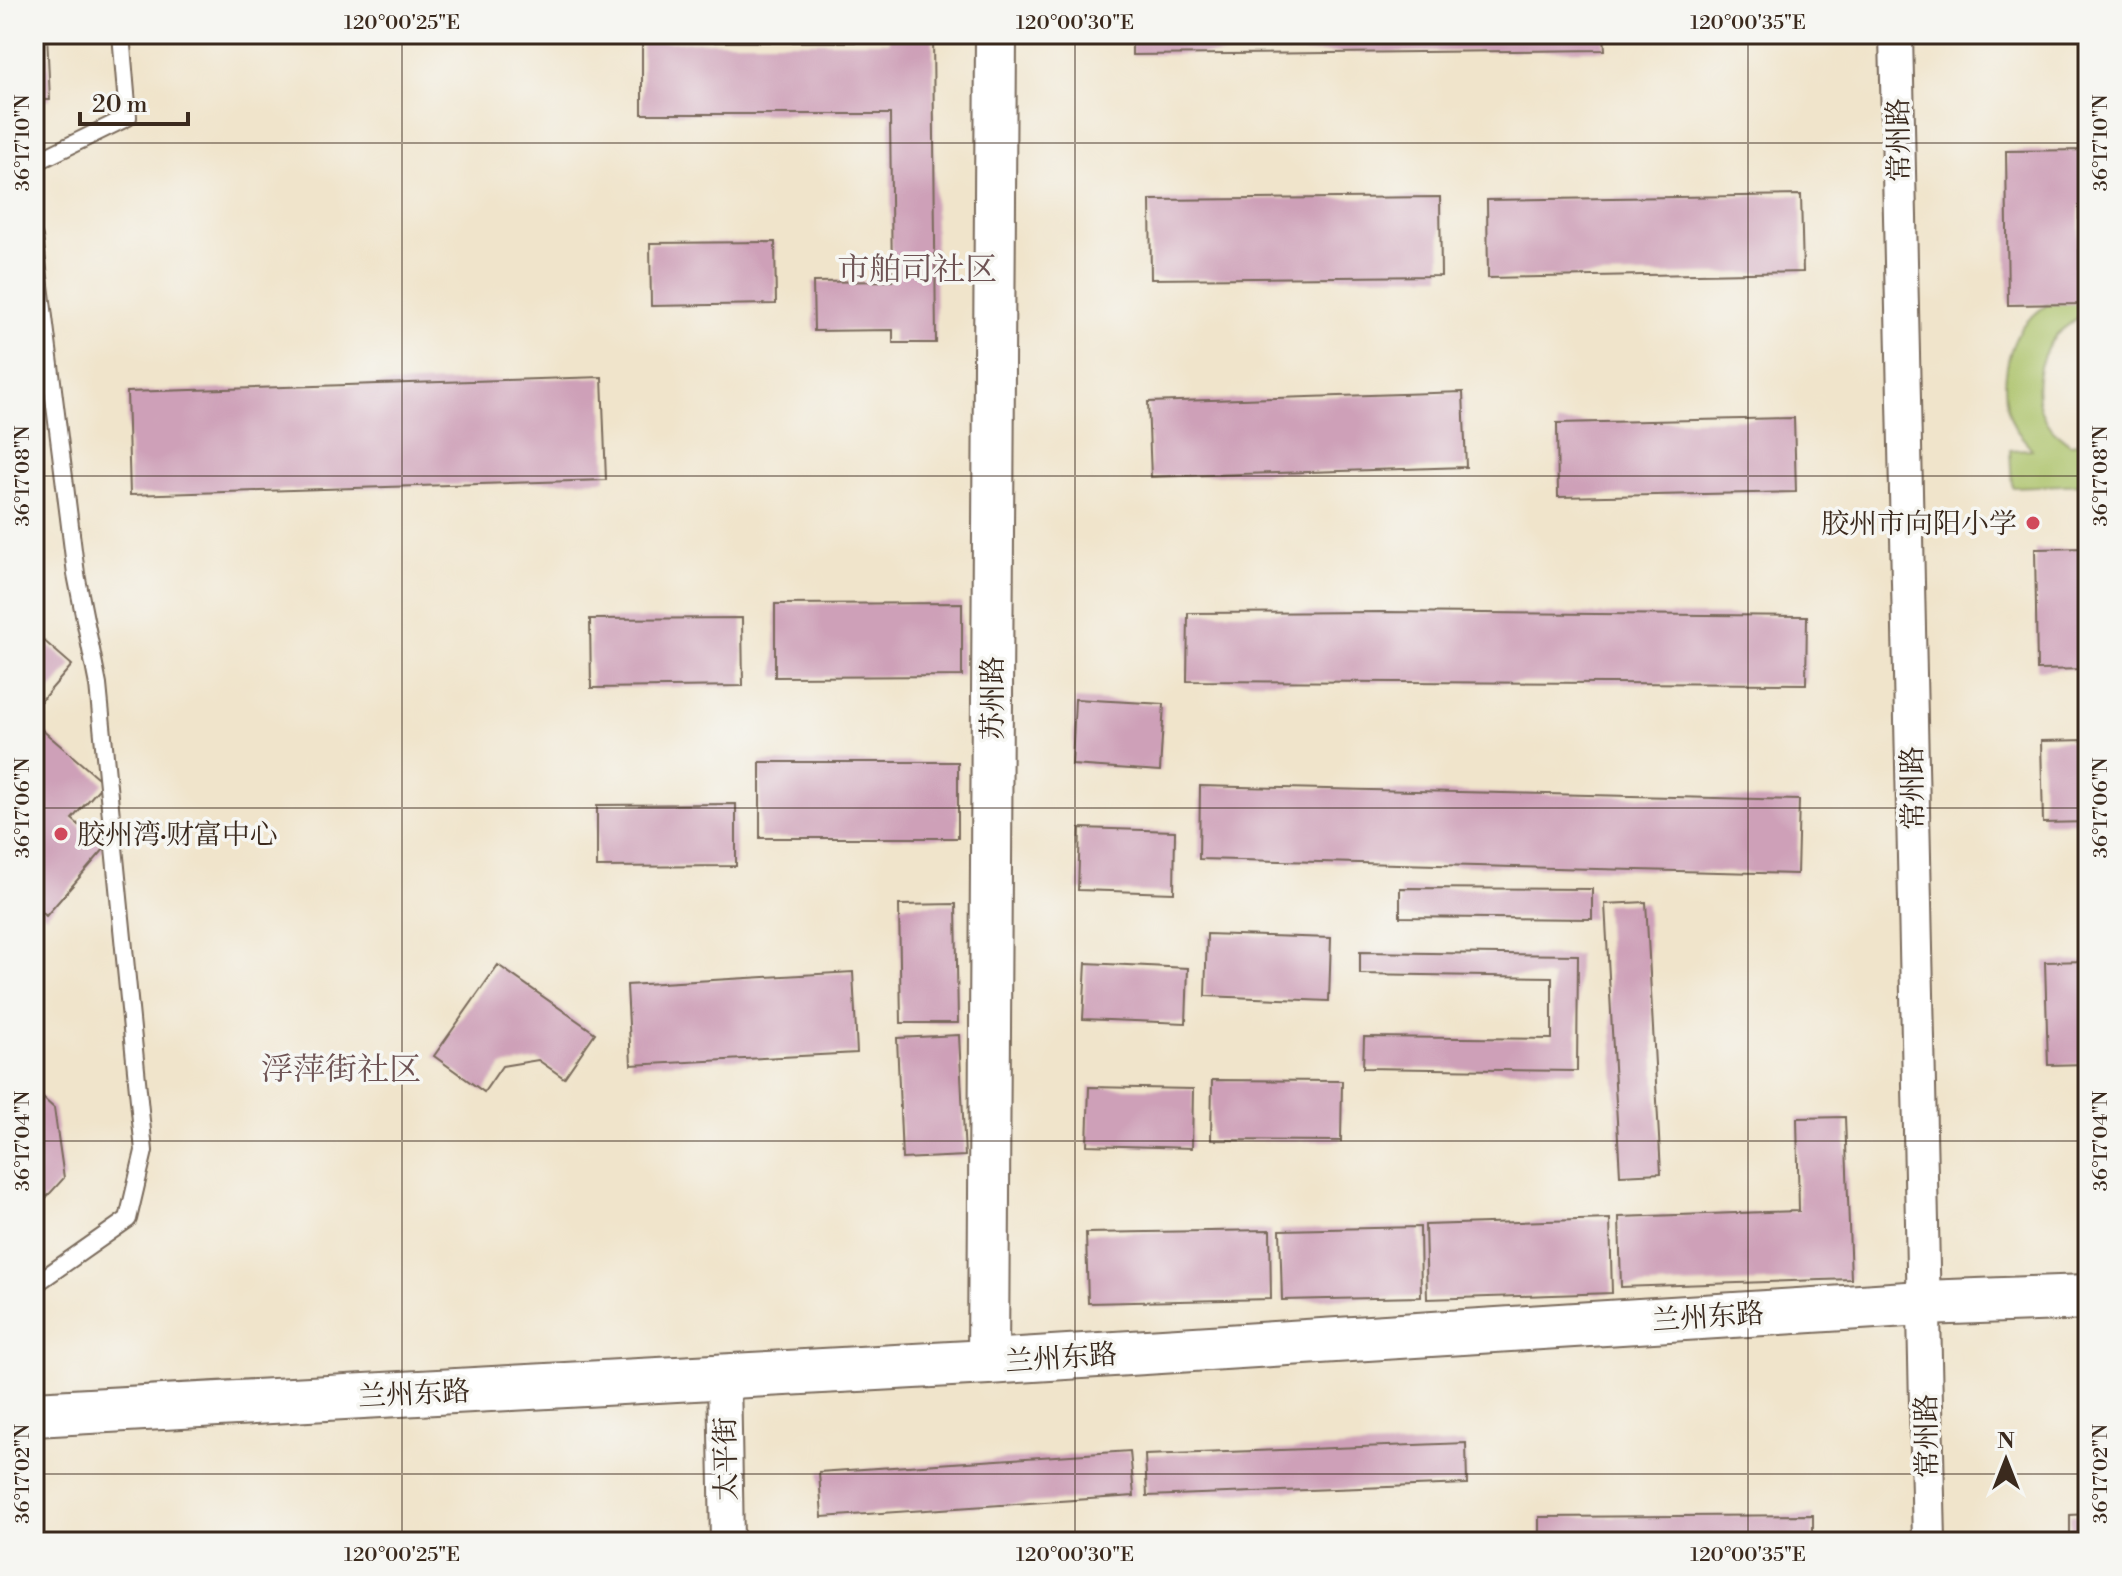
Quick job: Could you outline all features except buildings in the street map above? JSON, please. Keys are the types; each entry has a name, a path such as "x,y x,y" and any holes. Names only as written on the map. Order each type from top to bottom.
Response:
{"main road":[{"name":"兰州东路","path":"34,1414 988,1362 1923,1303 2088,1297"}],"street":[{"name":"苏州路","path":"988,1362 996,34"},
{"name":"常州路","path":"1896,34 1929,1542"},
{"name":"太平街","path":"724,1376 727,1542"}],"lane":[{"path":"34,163 128,117 121,34"},
{"path":"34,237 76,574 98,685 144,1151 128,1219 34,1285"}],"green space":[{"path":"2088,286 2088,484 2012,487 2010,450 2032,449 2015,427 2006,397 2007,366 2016,337 2034,315 2052,301","holes":["2081,316 2087,442 2070,444 2052,429 2042,413 2037,390 2040,366 2049,344 2059,332"]}],"place":[{"name":"胶州市向阳小学","path":"2033,523"},
{"name":"胶州湾·财富中心","path":"61,834"}],"district":[{"name":"市舶司社区","path":"917,269"},
{"name":"浮萍街社区","path":"341,1069"}]}
